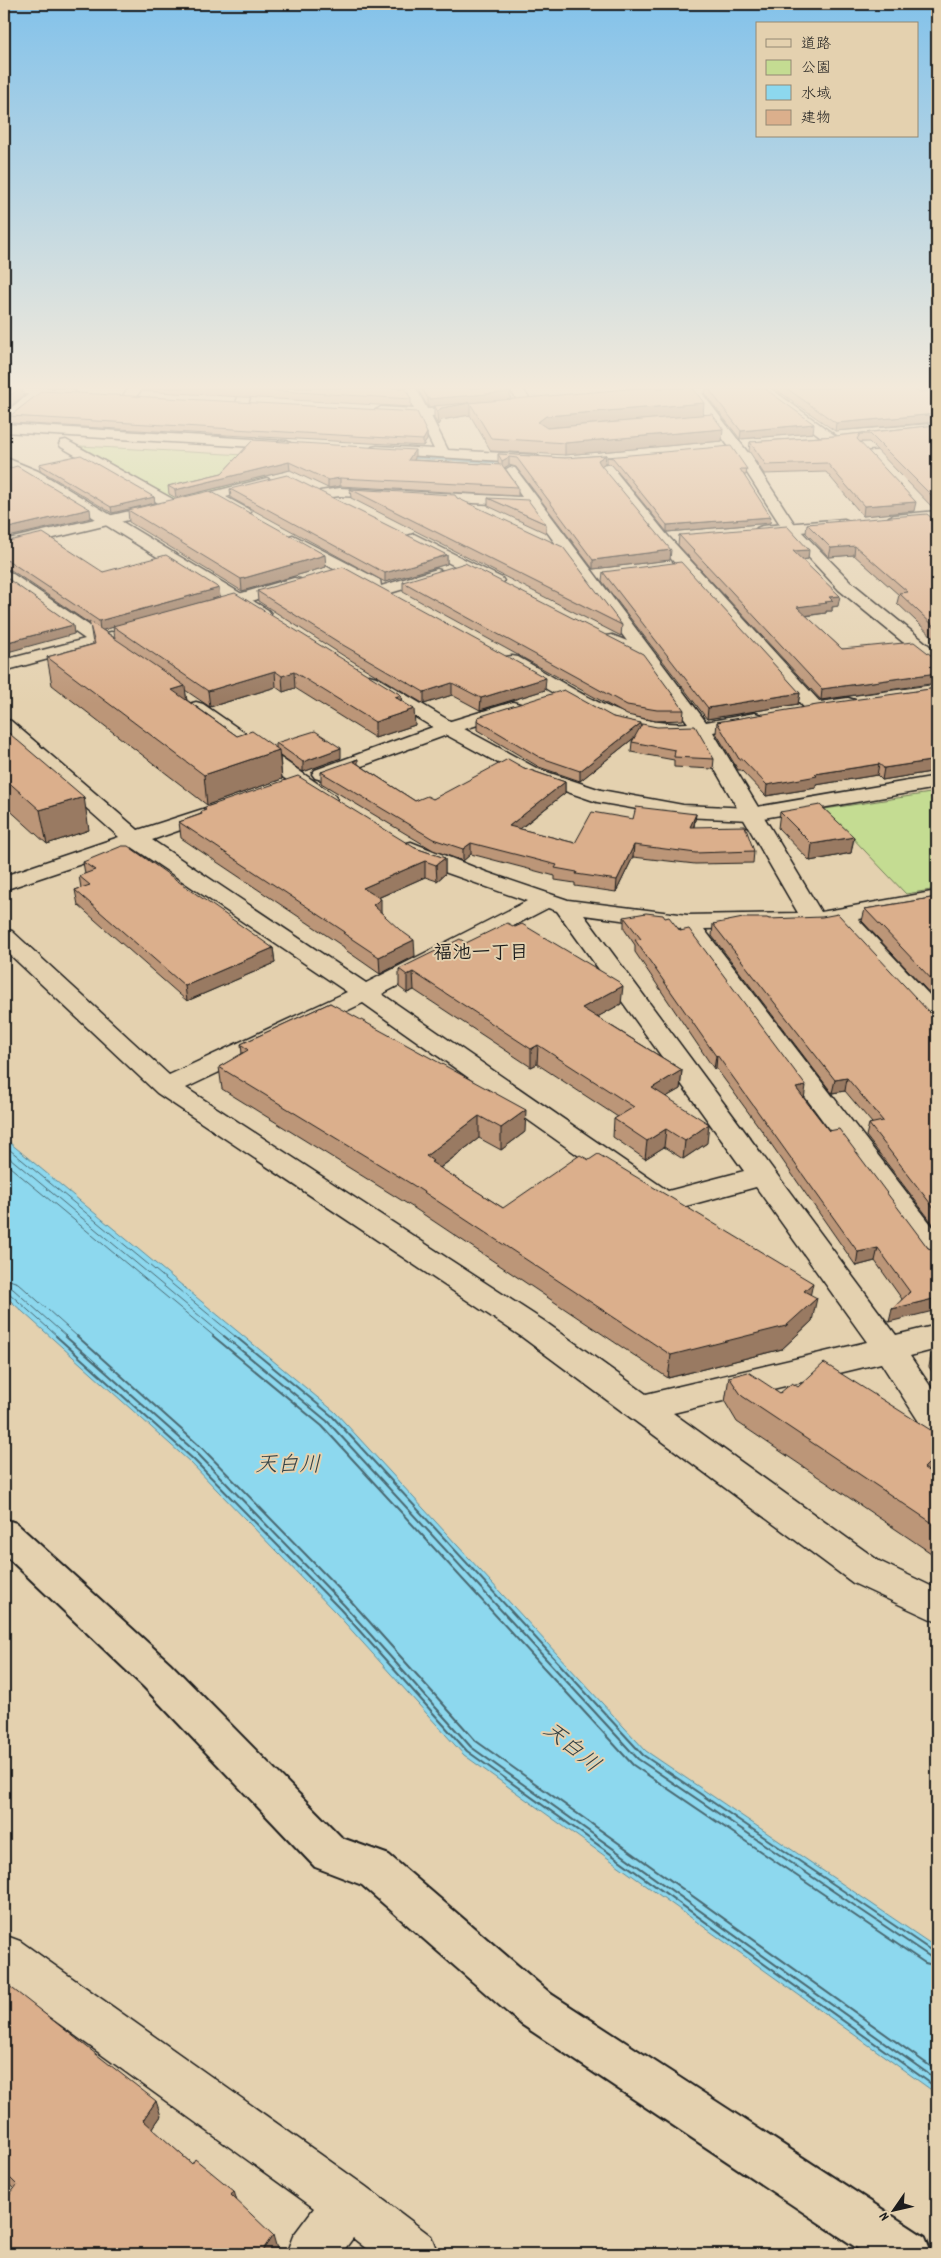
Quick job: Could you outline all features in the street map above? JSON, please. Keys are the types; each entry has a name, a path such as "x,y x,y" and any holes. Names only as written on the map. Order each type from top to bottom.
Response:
{"street":[{"path":"64,493 280,625"},
{"path":"153,493 174,505"},
{"path":"4,545 222,493"},
{"path":"325,494 330,493"},
{"path":"370,493 534,503"},
{"path":"527,493 701,728 814,920"},
{"path":"625,493 662,539 815,708"},
{"path":"766,493 790,529 845,586 937,661"},
{"path":"325,494 352,508"},
{"path":"451,497 494,517"},
{"path":"200,499 254,518"},
{"path":"915,503 934,519"},
{"path":"879,521 934,519"},
{"path":"751,532 859,523"},
{"path":"396,530 510,588"},
{"path":"279,532 401,600"},
{"path":"662,539 682,538"},
{"path":"545,541 571,553"},
{"path":"666,568 685,565"},
{"path":"384,590 466,566"},
{"path":"192,613 346,569"},
{"path":"4,574 139,668"},
{"path":"588,576 608,574"},
{"path":"4,666 127,632"},
{"path":"598,633 651,660"},
{"path":"497,653 620,721 656,729 701,728 768,716"},
{"path":"354,672 448,728 531,773 597,796 683,811 751,814 937,782"},
{"path":"274,791 448,728 567,691"},
{"path":"179,696 348,812"},
{"path":"796,712 862,702"},
{"path":"4,725 134,838 365,993 664,1202 763,1176"},
{"path":"4,882 237,803"},
{"path":"390,837 424,857 556,903 686,922 814,920 937,898"},
{"path":"166,1087 556,903"},
{"path":"556,903 763,1176 889,1349 937,1422"},
{"path":"842,916 937,1018"},
{"path":"686,922 937,1253"},
{"path":"4,936 166,1087 533,1329 866,1572 937,1606"},
{"path":"642,1408 937,1336"},
{"path":"4,1533 157,1675 329,1853 375,1869 536,2009 908,2254"},
{"path":"4,1957 348,2203 412,2254"},
{"path":"311,2254 348,2203"}],"green space":[{"path":"163,493 208,493 176,501"},
{"path":"937,792 937,889 906,894 825,809"}],"water":[{"name":"天白川","path":"4,1138 335,1412 646,1751 937,1948 937,2094 464,1755 336,1613 190,1462 4,1295"}],"building":[{"path":"4,493 63,493 90,509 4,529"},
{"path":"88,493 148,493 154,497 111,507"},
{"path":"200,493 214,493 325,555 241,579 128,510"},
{"path":"238,493 324,493 447,555 385,573"},
{"path":"359,493 455,495 457,498 563,547 622,625"},
{"path":"543,493 624,493 671,550 593,560"},
{"path":"642,493 756,493 771,517 667,525"},
{"path":"853,493 908,493 916,502 864,506"},
{"path":"929,493 937,493 937,501"},
{"path":"488,498 528,500 546,524"},
{"path":"927,514 937,520 937,629 899,593 908,592 855,546 831,548 807,524"},
{"path":"787,526 809,550 793,551 840,596 829,597 833,601 825,602 827,603 797,607 842,649 914,642 932,656 937,657 937,673 822,689 679,535"},
{"path":"43,533 103,572 166,555 219,588 99,621 9,561 4,560 4,542"},
{"path":"681,562 800,693 708,708 603,572"},
{"path":"465,563 643,654 684,710 657,710 627,705 403,582"},
{"path":"343,567 546,678 481,698 452,683 424,692 343,645 257,591"},
{"path":"4,576 73,625 4,643"},
{"path":"235,593 401,695 395,697 414,709 375,722 294,672 282,676 275,671 208,691 113,626"},
{"path":"89,621 185,686 172,690 237,736 252,731 279,750 204,775 47,657 95,644"},
{"path":"937,688 937,760 884,768 879,764 815,774 817,776 767,785 742,759 739,759 717,722 817,705"},
{"path":"564,690 613,717 641,723 580,771 539,757 477,720 478,717"},
{"path":"642,724 657,727 695,726 714,759 674,757 675,750 632,742"},
{"path":"4,729 84,797 40,810 4,778"},
{"path":"315,731 341,748 303,762 276,743"},
{"path":"358,759 353,761 415,801 427,796 433,799 508,759 524,768 565,782 509,826 575,843 592,812 633,819 636,807 696,814 690,827 745,826 754,851 696,853 634,845 617,880 576,874 577,872 555,868 557,865 471,843 463,849 433,839 321,772"},
{"path":"298,776 415,848 445,858 436,865 425,861 363,888 381,899 373,905 414,940 379,957 343,933 345,932 179,822 202,814 201,812 206,810 203,808"},
{"path":"820,805 854,837 812,844 780,812"},
{"path":"122,846 128,846 273,948 185,986 75,890 90,885 79,876 95,870 83,862"},
{"path":"937,897 937,985 865,909"},
{"path":"646,913 663,915 665,918 669,917 680,931 689,929 806,1086 796,1088 829,1131 839,1129 928,1248 937,1251 937,1298 892,1309 910,1292 878,1248 858,1252 716,1056 635,940 641,939 624,917"},
{"path":"838,914 929,1012 937,1014 937,1212 869,1124 883,1121 847,1078 835,1080 713,924 743,918 822,917"},
{"path":"507,923 515,927 522,924 619,982 623,986 582,1008 682,1070 652,1088 709,1124 685,1141 666,1129 647,1141 614,1119 634,1107 538,1045 531,1049 413,972 407,975 399,969 460,939 466,943"},
{"path":"330,1003 526,1110 501,1128 479,1116 426,1156 433,1161 431,1162 503,1208 580,1155 589,1160 598,1154 813,1283 804,1291 817,1298 786,1326 671,1355 413,1185 219,1067 248,1050 241,1044"},
{"path":"937,1349 937,1363 932,1355 936,1354 932,1350"},
{"path":"824,1363 937,1434 937,1439 934,1443 937,1445 937,1455 924,1468 937,1477 937,1526 742,1396 729,1377 748,1372 780,1393 792,1383 798,1387"},
{"path":"4,1982 156,2101 143,2120 192,2164 195,2159 234,2191 231,2195 273,2235 260,2254 4,2254 4,2202 17,2185 4,2172"}],"district":[{"name":"福池一丁目","path":"481,951"}]}
